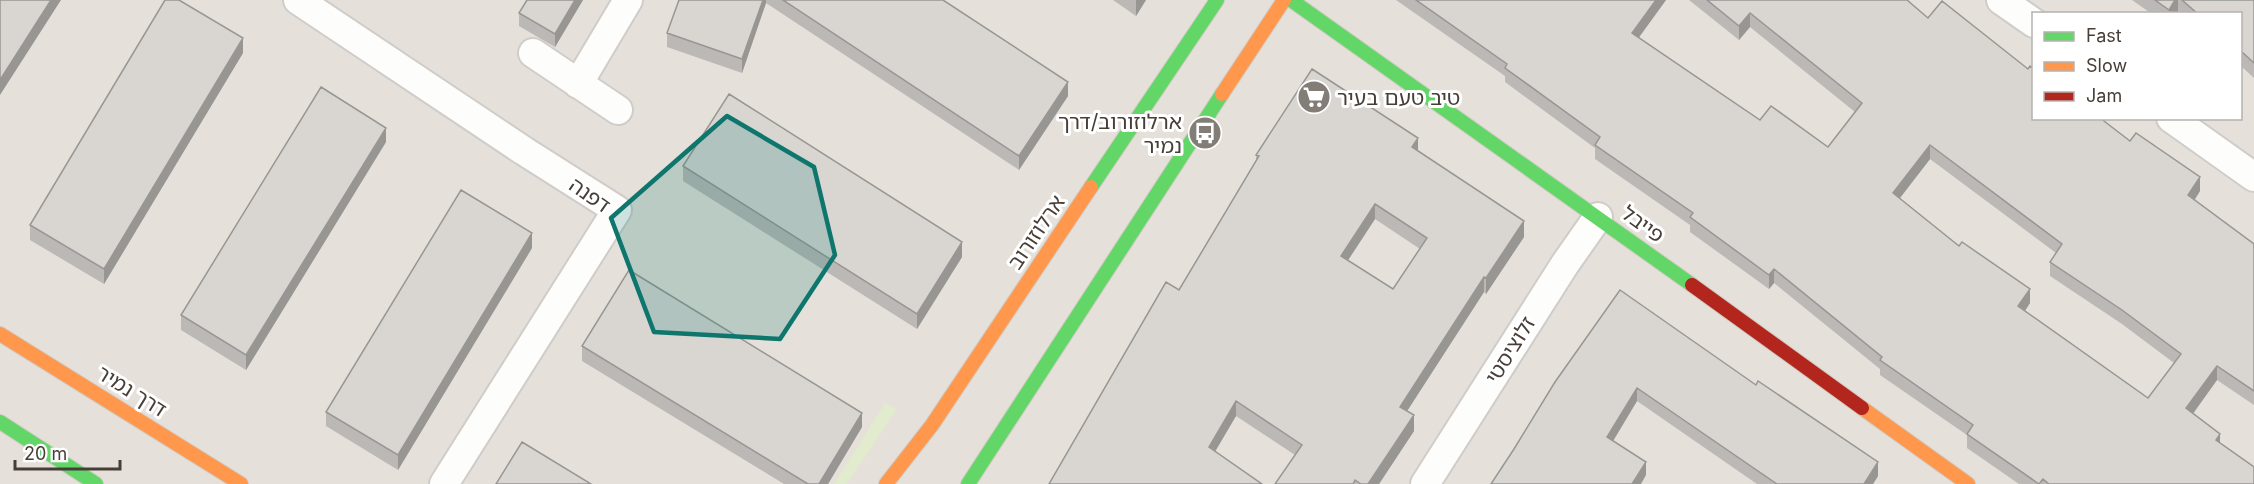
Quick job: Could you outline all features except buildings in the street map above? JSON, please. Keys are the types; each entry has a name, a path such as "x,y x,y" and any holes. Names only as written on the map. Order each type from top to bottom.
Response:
{"street":[{"name":"דפנה","path":"297,0 617,210 444,484"},
{"path":"578,84 628,0"},
{"name":"ארלוזורוב","path":"886,484 932,424 1217,0"},
{"path":"968,484 1284,0"},
{"name":"פייבל","path":"1291,0 1598,217 1968,484"},
{"path":"2001,0 2032,22"},
{"path":"533,53 618,110"},
{"path":"2174,120 2254,177"},
{"name":"זלוציסטי","path":"1425,484 1565,264 1598,217"},
{"name":"דרך נמיר","path":"0,334 241,484"},
{"path":"0,422 96,484"}],"highlighted area":[{"path":"727,116 814,167 835,255 780,339 654,332 611,218"}],"shaded area":[{"path":"0,0 2254,0 2254,484 0,484"}],"green space":[{"path":"885,403 897,409 847,484 834,484"}],"traffic: fast":[{"path":"1091,187 1217,0"},
{"path":"1291,0 1692,285"},
{"path":"968,484 1222,94"},
{"path":"0,422 96,484"}],"traffic: slow":[{"path":"1222,94 1284,0"},
{"path":"886,484 932,425 1091,187"},
{"path":"0,334 241,484"},
{"path":"1862,408 1968,484"}],"traffic: jam":[{"path":"1692,285 1862,408"}],"place":[{"name":"טיב טעם בעיר","path":"1314,97"},
{"name":"ארלוזורוב/דרך נמיר","path":"1205,133"}]}
